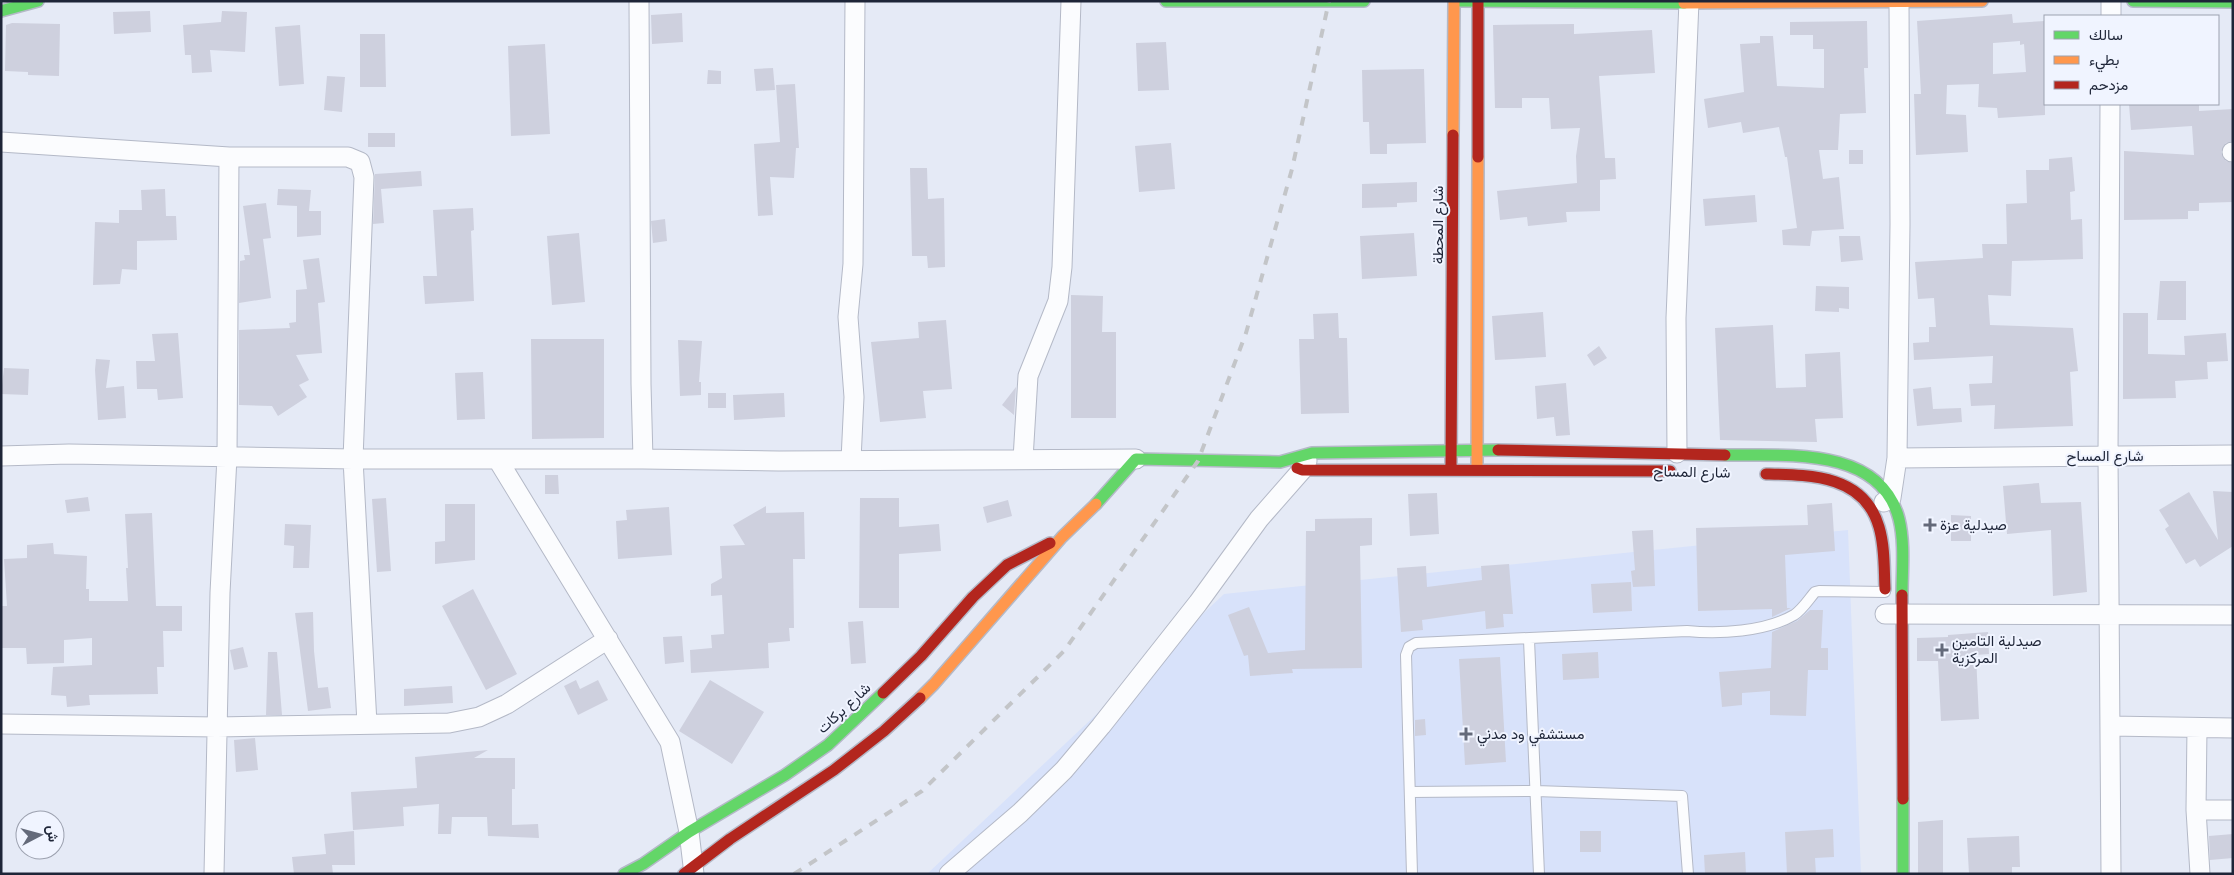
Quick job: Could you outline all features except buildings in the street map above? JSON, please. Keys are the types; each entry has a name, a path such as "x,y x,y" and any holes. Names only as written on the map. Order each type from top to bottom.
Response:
{"main road":[{"path":"1,11 38,1"},
{"path":"1166,1 1364,1"},
{"name":"شارع المحطة","path":"1451,470 1454,1"},
{"path":"1460,1 1982,1"},
{"path":"2133,1 2233,2"},
{"path":"1477,470 1478,2"},
{"name":"شارع المساح","path":"1280,462 1312,453 1451,450 1818,457 1836,460 1856,467 1873,479 1891,498"},
{"path":"1136,459 1280,462"},
{"name":"شارع بركات","path":"691,871 730,839 834,770 884,731 934,684 1062,537 1098,502 1136,459"},
{"name":"شارع المساح","path":"1280,462 1302,470 1685,472"},
{"name":"شارع المساح","path":"1751,473 1798,475 1833,480 1848,486 1862,496 1873,510"},
{"path":"1891,498 1900,520 1891,617 1898,848 1903,874"},
{"path":"1873,510 1879,525 1883,547 1885,592 1891,617"},
{"name":"شارع بركات","path":"624,874 689,832 785,775 828,745 921,656 973,597 1007,565 1062,537"}],"street":[{"path":"639,1 640,374 643,459"},
{"path":"851,460 854,397 848,317 853,264 855,1"},
{"path":"1023,459 1028,376 1058,301 1062,267 1071,1"},
{"path":"2111,1 2111,15"},
{"path":"1677,453 1676,318 1689,2"},
{"path":"1873,510 1891,498 1897,458 1900,224 1899,2"},
{"path":"2110,105 2108,456 2111,874"},
{"path":"1,142 229,157 348,157 360,162 364,177 353,459 368,724"},
{"path":"214,874 220,593 227,457 229,157"},
{"path":"948,874 1020,813 1064,770 1192,611 1259,519 1302,470 1312,453"},
{"path":"1,456 69,454 498,460 1136,459"},
{"name":"شارع المساح","path":"1897,458 2233,455"},
{"path":"498,460 670,742 689,832 691,871"},
{"path":"1891,617 2233,615"},
{"path":"1,724 218,727 449,723 479,717 507,704 608,640"},
{"path":"2110,726 2233,728"},
{"path":"2197,728 2196,810 2200,874"},
{"path":"2196,810 2233,810"}],"lane":[{"path":"1412,874 1406,656 1408,647 1416,643 1529,640 1686,631 1714,634 1775,624 1796,614 1815,592 1819,591 1885,592"},
{"path":"1529,640 1539,874"},
{"path":"1410,792 1536,791 1682,796 1688,874"}],"shaded area":[{"name":"مستشفي ود مدني","path":"1848,530 1861,874 927,874 1224,594"}],"railway":[{"path":"794,874 922,791 1064,651 1198,461 1246,333 1292,169 1329,1"}],"traffic: fast":[{"path":"1,11 38,1"},
{"path":"1166,1 1364,1"},
{"path":"1460,1 1684,3"},
{"path":"2133,1 2233,2"},
{"path":"1096,504 1136,459 1280,462 1312,453 1498,450"},
{"path":"1725,455 1801,456 1827,460 1851,466 1872,478 1888,495 1899,519 1903,547 1902,595"},
{"path":"624,874 643,864 689,832 785,775 828,745 883,693"},
{"path":"1903,799 1903,874"}],"traffic: slow":[{"path":"1453,135 1454,1"},
{"path":"1684,3 1982,1"},
{"path":"1477,467 1478,157"},
{"path":"920,698 1062,537 1096,504"}],"traffic: jam":[{"path":"1478,1 1478,157"},
{"path":"1451,466 1453,135"},
{"path":"1498,450 1725,455"},
{"path":"1297,468 1302,470 1670,471"},
{"path":"1766,474 1818,477 1834,481 1849,488 1861,497 1872,510 1879,527 1883,550 1885,589"},
{"path":"883,693 921,656 973,597 1007,565 1050,543"},
{"path":"1902,595 1903,799"},
{"path":"684,874 730,839 834,770 884,731 920,698"}],"place":[{"name":"صيدلية عزة","path":"1930,525"},
{"name":"صيدلية التامين المركزية","path":"1942,650"},
{"name":"مستشفي ود مدني","path":"1466,734"}]}
